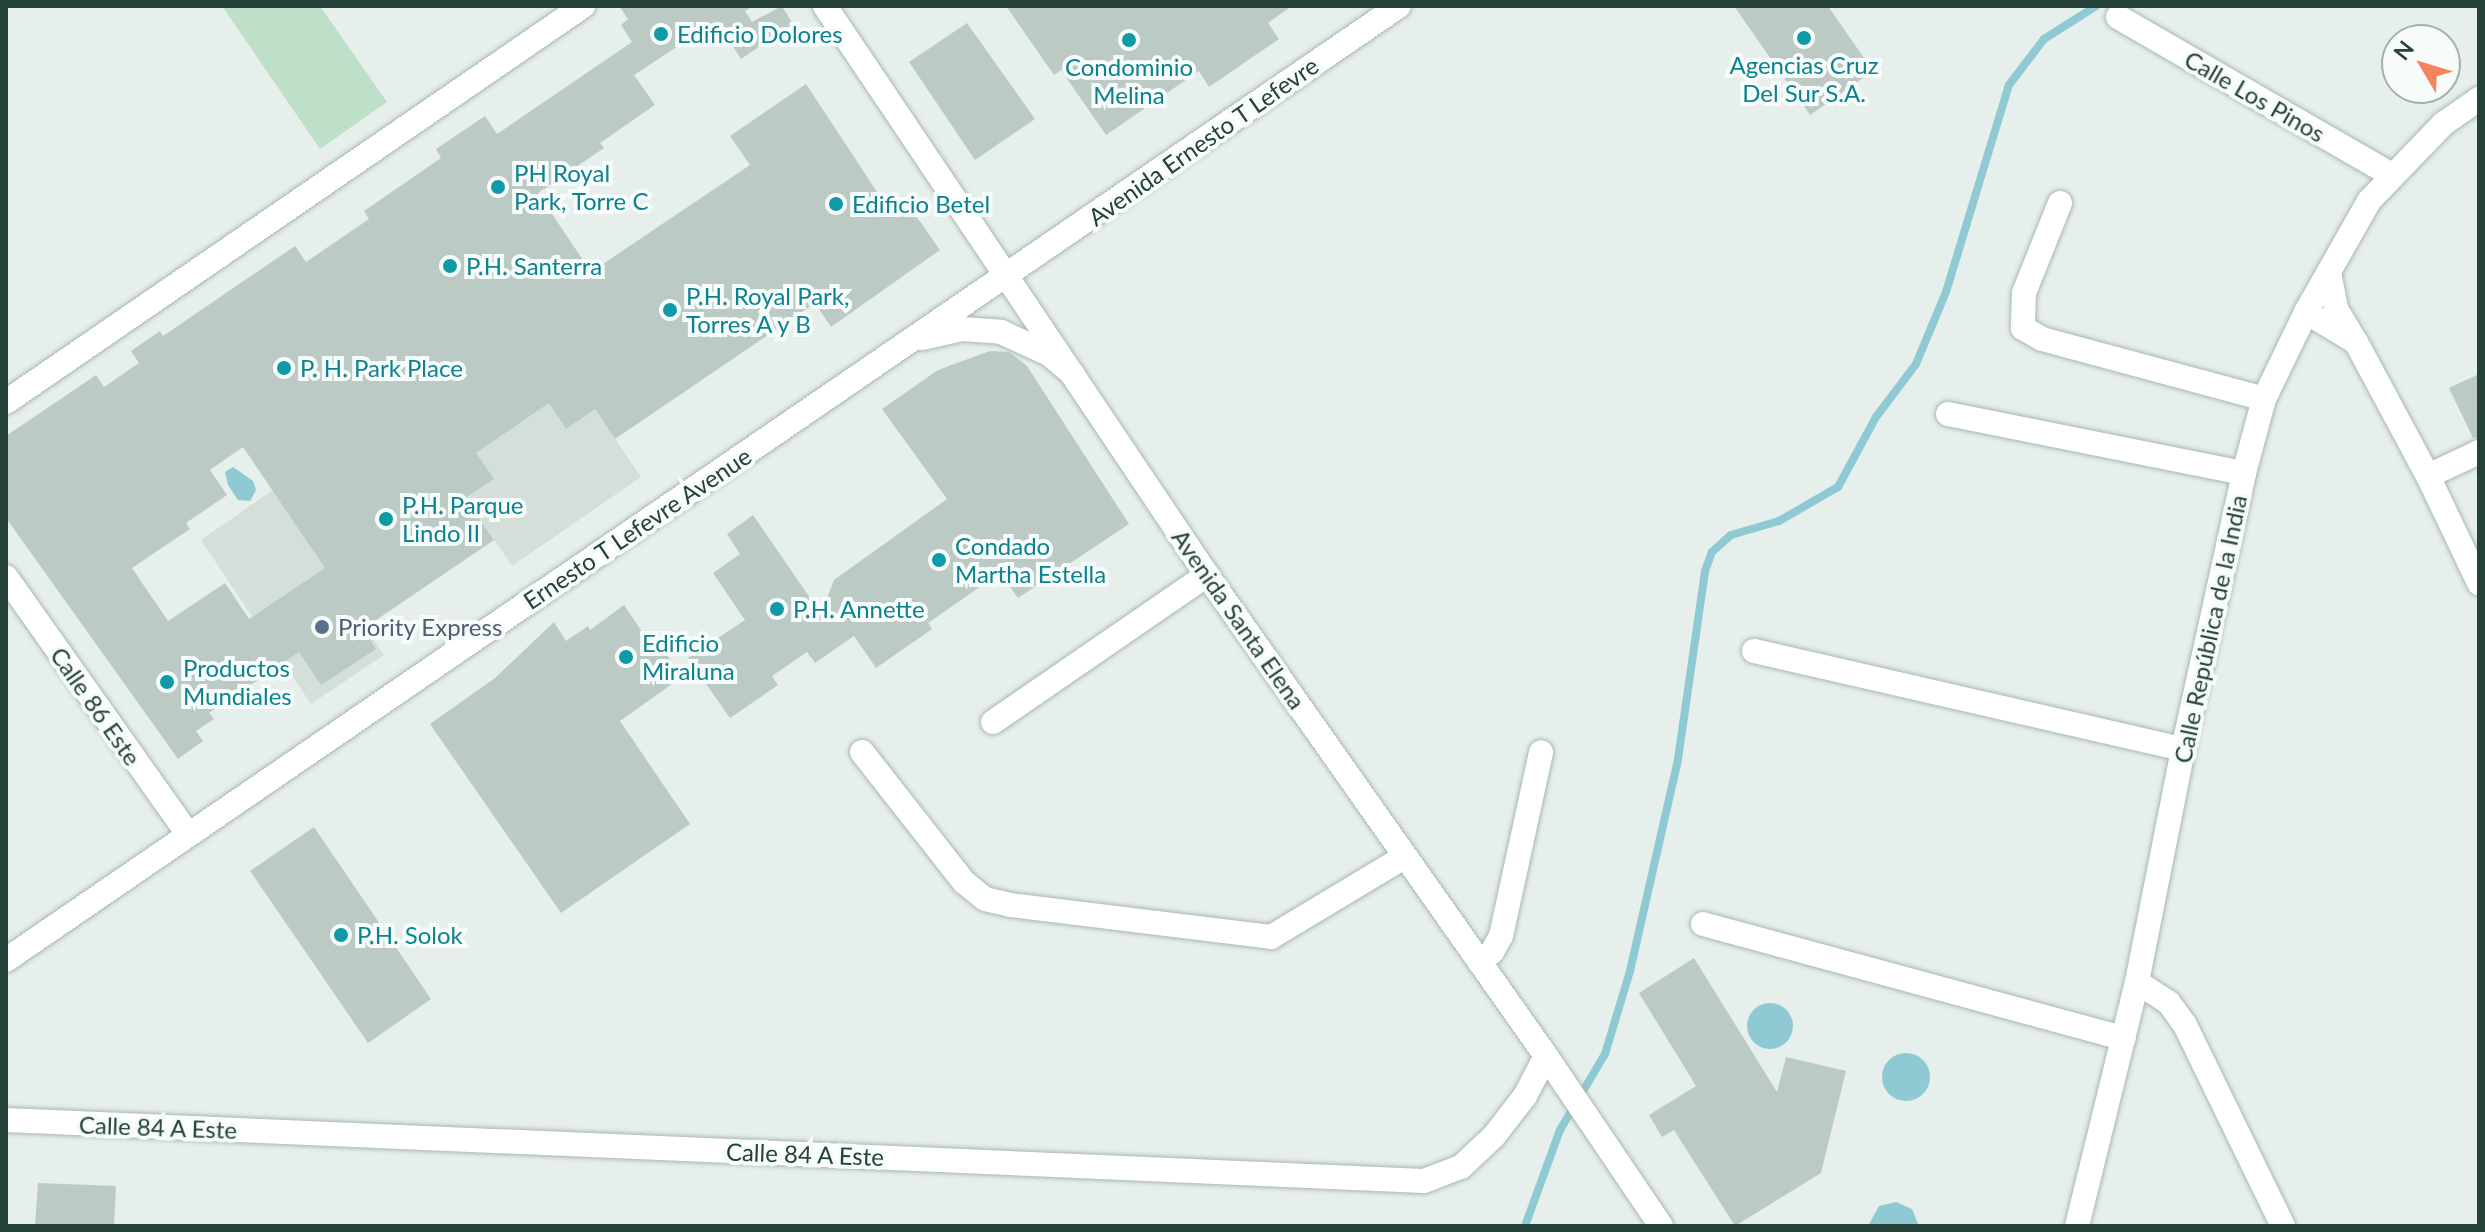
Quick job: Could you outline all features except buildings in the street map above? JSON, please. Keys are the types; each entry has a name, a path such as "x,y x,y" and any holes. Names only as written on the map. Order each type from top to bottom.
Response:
{"street":[{"path":"6,402 583,6"},
{"name":"Avenida Santa Elena","path":"825,6 1207,575 1549,1061 1661,1226"},
{"name":"Avenida Ernesto T Lefevre","path":"1007,275 1399,6"},
{"name":"Calle Los Pinos","path":"2118,17 2392,175"},
{"name":"Calle República de la India","path":"2077,1226 2137,982 2183,749 2244,473 2264,399 2306,312 2369,201 2443,124 2479,99"},
{"path":"2060,203 2024,293 2023,328 2042,339 2264,399"},
{"path":"2329,272 2336,309 2428,476 2479,583"},
{"name":"Ernesto T Lefevre Avenue","path":"188,834 1007,275"},
{"path":"2306,312 2356,342"},
{"path":"904,344 962,329 1001,332 1049,354 1073,374"},
{"path":"1948,414 2244,473"},
{"path":"2428,476 2479,452"},
{"path":"993,722 1207,575"},
{"name":"Calle 86 Este","path":"6,577 188,834"},
{"path":"1754,651 2183,749"},
{"path":"862,752 964,882 985,899 1011,905 1271,937 1404,857"},
{"path":"1480,963 1492,952 1501,936 1541,752"},
{"path":"6,960 188,834"},
{"path":"1703,924 2124,1038"},
{"path":"2137,982 2169,1003 2185,1025 2283,1226"},
{"name":"Calle 84 A Este","path":"6,1120 1424,1181 1461,1167 1494,1136 1549,1061"}],"shaded area":[{"path":"530,314 641,477 512,566 401,403"},
{"path":"273,490 384,655 311,704 201,540"}],"green space":[{"path":"222,6 320,6 387,102 320,149"}],"water":[{"path":"233,467 253,481 256,490 250,501 238,500 228,485 225,472"},
{"path":"1770,1003 1779,1004 1786,1010 1792,1017 1792,1035 1786,1042 1779,1048 1770,1049 1761,1048 1754,1042 1748,1035 1747,1026 1748,1017 1754,1010 1761,1004"},
{"path":"1906,1053 1923,1060 1930,1077 1923,1094 1906,1101 1889,1094 1882,1077 1889,1060"},
{"path":"1896,1202 1912,1209 1919,1226 1868,1226 1879,1206"}],"waterway":[{"path":"1525,1226 1560,1130 1605,1054 1630,971 1678,759 1705,571 1712,552 1731,535 1779,521 1838,487 1876,417 1916,364 1946,292 2009,85 2044,39 2096,6"}],"place":[{"name":"Edificio Dolores","path":"661,34"},
{"name":"Agencias Cruz Del Sur S.A.","path":"1804,38"},
{"name":"Condominio Melina","path":"1129,40"},
{"name":"PH Royal Park, Torre C","path":"498,187"},
{"name":"Edificio Betel","path":"836,204"},
{"name":"P.H. Santerra","path":"450,266"},
{"name":"P.H. Royal Park, Torres A y B","path":"670,310"},
{"name":"P. H. Park Place","path":"284,368"},
{"name":"P.H. Parque Lindo II","path":"386,519"},
{"name":"Condado Martha Estella","path":"939,560"},
{"name":"P.H. Annette","path":"777,609"},
{"name":"Priority Express","path":"322,627"},
{"name":"Edificio Miraluna","path":"626,657"},
{"name":"Productos Mundiales","path":"167,682"},
{"name":"P.H. Solok","path":"341,935"}]}
